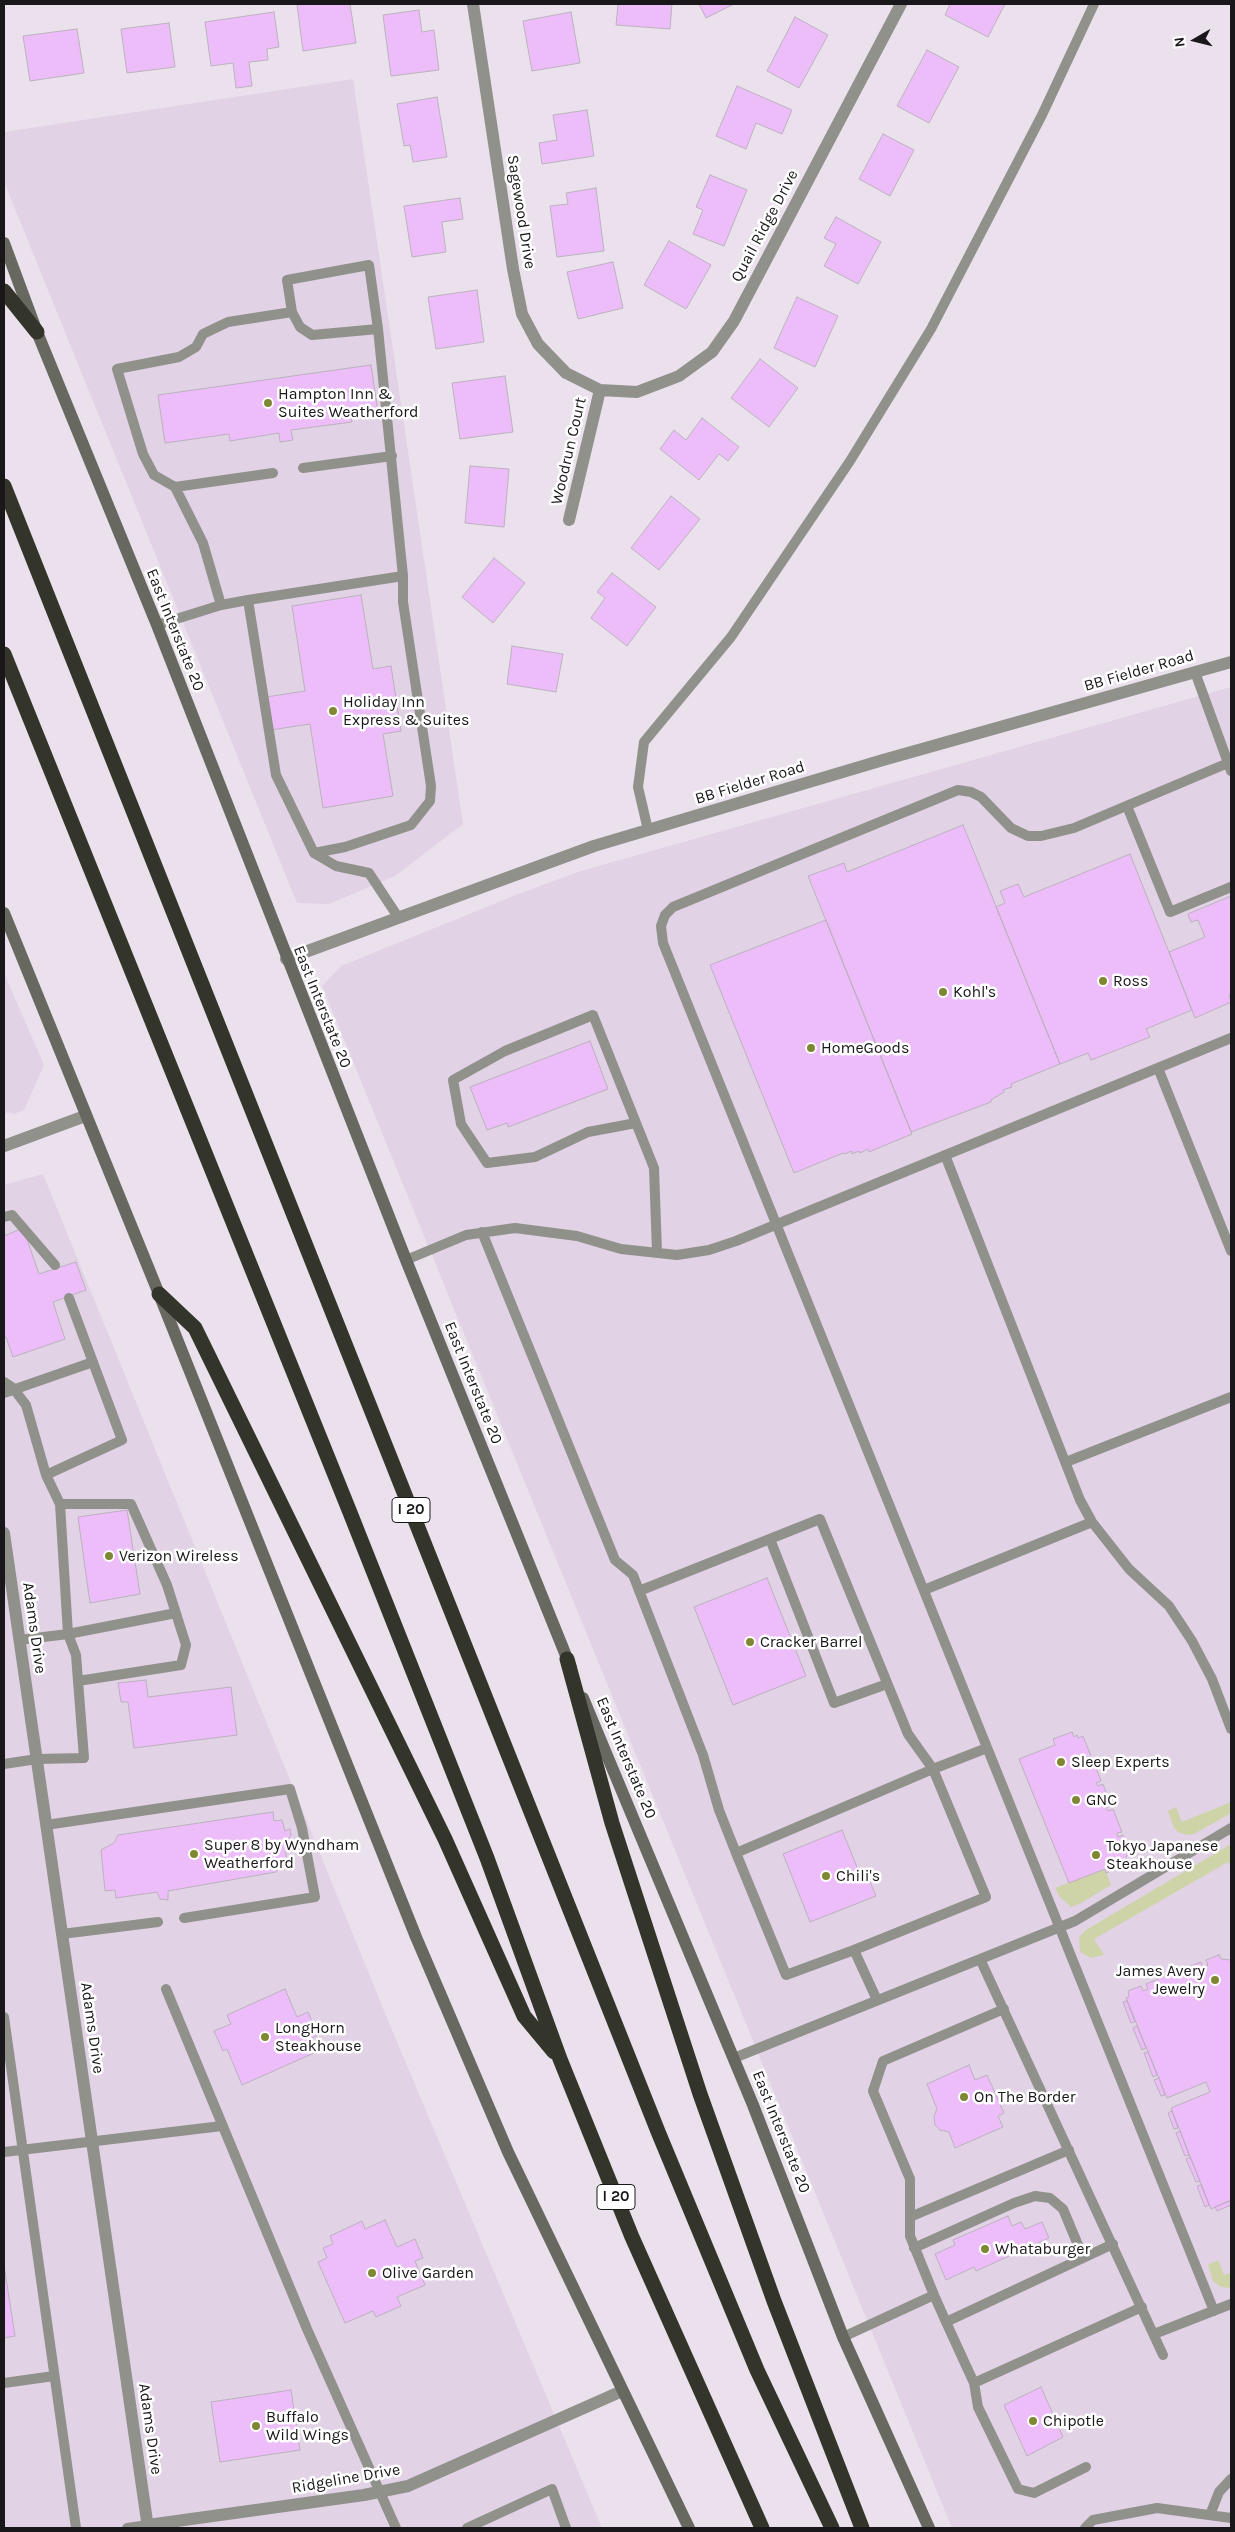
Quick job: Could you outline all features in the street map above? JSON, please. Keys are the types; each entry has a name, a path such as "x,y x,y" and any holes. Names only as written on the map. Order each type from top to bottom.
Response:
{"highway":[{"path":"4,291 37,332"},
{"name":"I 20","path":"4,486 659,2134 757,2370 832,2528"},
{"name":"I 20","path":"4,654 487,1858 560,2059 632,2237 762,2528"},
{"path":"159,1294 195,1328 441,1831 524,2016 560,2059"},
{"path":"567,1659 612,1823 700,2094 774,2301 862,2528"}],"main road":[{"name":"East Interstate 20","path":"4,243 37,332 157,626 286,959 567,1659 734,2058 843,2337 930,2528"},
{"path":"4,912 416,1937 508,2152 689,2528"}],"street":[{"name":"Sagewood Drive","path":"473,4 513,269 522,314 538,344 566,373 600,390"},
{"name":"Quail Ridge Drive","path":"600,390 637,392 679,376 712,352 734,320 901,4"},
{"name":"Woodrun Court","path":"569,520 600,390"},
{"name":"BB Fielder Road","path":"286,959 530,868 648,830 883,760 1231,662"},
{"path":"4,1146 85,1116"},
{"name":"Adams Drive","path":"4,1533 148,2527"},
{"name":"Ridgeline Drive","path":"148,2527 380,2492 408,2486 622,2391"}],"lane":[{"path":"648,830 638,787 644,742 731,637 850,461 931,329 1042,115 1094,4"},
{"path":"314,853 345,847 411,825 430,801 431,786 403,602 403,576 392,456 378,329 369,265 287,280 292,312 300,327 312,335 378,329"},
{"path":"221,605 203,543 175,487 154,475 143,454 117,369 179,357 196,347 203,334 228,322 292,312"},
{"path":"303,468 392,456"},
{"path":"175,487 273,473"},
{"path":"157,626 221,605 403,576"},
{"path":"248,600 276,775 314,853 336,866 369,873 398,917"},
{"path":"1195,672 1230,767 1074,828 1041,836 1028,836 1011,828 981,797 970,792 958,790 673,907 665,915 661,926 663,943 1214,2311"},
{"path":"1128,806 1170,912 1231,887"},
{"path":"636,1123 588,1132 535,1157 486,1163 461,1124 453,1080 505,1051 593,1015 654,1168 657,1252"},
{"path":"406,1260 444,1243 482,1232 515,1228 546,1230 577,1236 621,1249 677,1255 709,1250 1231,1038"},
{"path":"1158,1068 1231,1251"},
{"path":"945,1155 1080,1500 1092,1522 1129,1569 1169,1606 1202,1660 1231,1729"},
{"path":"4,1218 12,1215 55,1265"},
{"path":"482,1232 615,1560 633,1575 639,1591 703,1755 719,1810 786,1975 986,1897 933,1768 908,1734 820,1519 639,1591"},
{"path":"46,1475 122,1440 69,1298"},
{"path":"8,1390 93,1362"},
{"path":"4,1382 8,1390 26,1405 46,1475 60,1504 68,1634 76,1655 84,1758 37,1759 4,1764"},
{"path":"1066,1462 1231,1397"},
{"path":"60,1504 131,1504 167,1586 186,1645 181,1665 78,1681"},
{"path":"924,1590 1092,1522"},
{"path":"770,1539 834,1703 888,1684"},
{"path":"19,1640 68,1634 176,1613"},
{"path":"736,1853 933,1768 987,1748"},
{"path":"46,1825 290,1790 302,1828 315,1897 184,1918"},
{"path":"734,2058 1060,1928 1075,1921 1231,1828"},
{"path":"62,1934 158,1922"},
{"path":"854,1950 877,2000"},
{"path":"980,1959 1163,2355"},
{"path":"166,1989 309,2334 396,2528"},
{"path":"1004,2010 883,2061 873,2091 910,2179 910,2236 914,2248 974,2383 978,2407 1018,2489 1034,2493 1086,2467"},
{"path":"4,2017 76,2528"},
{"path":"4,2152 222,2126"},
{"path":"910,2217 1069,2150"},
{"path":"914,2248 1014,2203 1035,2196 1050,2198 1063,2209 1083,2257"},
{"path":"946,2322 1113,2244"},
{"path":"843,2337 934,2295"},
{"path":"1154,2334 1231,2304"},
{"path":"974,2383 1142,2307"},
{"path":"4,2383 54,2376"},
{"path":"1210,2515 1219,2492 1231,2479"},
{"path":"467,2528 552,2489 566,2528"},
{"path":"1085,2528 1093,2520 1157,2508 1231,2518"},
{"path":"127,2528 148,2527"}],"shaded area":[{"path":"353,79 463,824 395,876 329,904 297,903 4,182 4,132"},
{"path":"1231,687 1231,2528 952,2528 322,986 341,966 521,893 581,871"},
{"path":"4,973 44,1065 24,1110 14,1114 8,1112 4,1114"},
{"path":"43,1174 387,2018 602,2528 4,2528 4,1185"}],"green space":[{"path":"1231,1802 1231,1813 1194,1834 1186,1835 1178,1832 1174,1828 1168,1811 1176,1807 1182,1822"},
{"path":"1231,1844 1231,1866 1228,1862 1094,1939 1104,1955 1091,1958 1080,1952 1079,1937 1086,1930"},
{"path":"1105,1869 1111,1885 1071,1907 1060,1897 1055,1888"},
{"path":"1218,2260 1224,2275 1231,2273 1231,2288 1221,2287 1213,2281 1208,2265"}],"building":[{"path":"297,4 350,4 356,43 303,51"},
{"path":"618,4 672,4 670,29 616,25"},
{"path":"699,4 734,4 706,18"},
{"path":"950,4 1005,4 988,37 945,15"},
{"path":"419,10 422,32 434,30 439,70 391,76 383,15"},
{"path":"274,12 279,47 267,49 268,60 249,62 252,86 236,88 233,63 211,66 205,22"},
{"path":"571,12 580,63 532,71 523,21"},
{"path":"795,17 828,35 799,88 767,71"},
{"path":"169,23 175,67 127,73 121,29"},
{"path":"77,29 84,73 30,81 23,36"},
{"path":"927,50 959,67 929,123 897,106"},
{"path":"737,86 792,110 782,134 756,123 746,149 716,136"},
{"path":"437,97 447,157 413,162 410,145 404,146 397,104"},
{"path":"587,110 594,156 542,164 539,143 557,140 553,115"},
{"path":"883,134 914,150 890,196 859,179"},
{"path":"710,175 747,190 724,246 693,234 703,210 696,207"},
{"path":"596,188 604,251 557,257 550,206 568,204 566,193"},
{"path":"460,198 463,219 442,222 446,252 412,257 404,206"},
{"path":"836,217 881,242 858,284 824,266 836,244 824,238"},
{"path":"669,241 711,265 686,309 644,285"},
{"path":"613,262 623,308 578,319 567,272"},
{"path":"477,290 484,342 436,349 428,297"},
{"path":"797,297 838,316 815,367 774,348"},
{"path":"760,359 798,388 769,427 731,398"},
{"name":"Hampton Inn & Suites Weatherford","path":"371,365 378,412 351,416 352,422 291,430 293,440 280,442 279,433 230,441 229,434 165,443 158,395"},
{"path":"505,376 513,432 460,439 452,383"},
{"path":"702,418 739,447 728,461 719,454 699,480 660,449 674,430 686,440"},
{"path":"470,466 509,469 504,527 465,523"},
{"path":"671,496 700,519 659,570 631,548"},
{"path":"494,558 525,583 493,623 462,597"},
{"path":"612,573 656,607 627,646 591,618 605,598 597,592"},
{"name":"Holiday Inn Express & Suites","path":"361,595 373,669 391,666 401,731 383,734 393,796 323,808 310,724 271,730 266,697 305,691 292,606"},
{"path":"512,646 563,654 556,692 507,684"},
{"name":"Kohl's","path":"963,825 1060,1064 1011,1084 1012,1087 1003,1090 1004,1092 991,1100 991,1102 911,1132 808,876 844,863 847,872"},
{"name":"Ross","path":"1130,854 1192,1010 1146,1029 1150,1037 1091,1060 1088,1053 1060,1064 996,907 1005,903 1000,891 1018,884 1024,897"},
{"path":"1231,896 1231,994 1229,995 1231,1002 1195,1018 1169,952 1205,937 1198,920 1191,922 1188,914"},
{"name":"HomeGoods","path":"826,920 912,1134 869,1152 868,1149 860,1153 859,1151 852,1154 852,1151 843,1153 794,1173 710,965"},
{"path":"590,1041 608,1089 508,1127 507,1123 487,1130 470,1087"},
{"path":"23,1228 39,1274 76,1262 86,1290 53,1302 65,1339 13,1357 6,1337 4,1338 4,1236"},
{"name":"Verizon Wireless","path":"127,1510 140,1594 90,1603 78,1517"},
{"name":"Cracker Barrel","path":"767,1578 806,1676 733,1705 694,1607"},
{"path":"146,1680 148,1697 231,1687 237,1735 134,1748 128,1702 121,1702 118,1683"},
{"path":"1072,1732 1074,1737 1077,1735 1078,1738 1083,1736 1091,1756 1087,1758 1088,1762 1093,1760 1101,1781 1096,1783 1098,1786 1103,1784 1111,1806 1106,1808 1108,1811 1113,1809 1122,1832 1117,1833 1118,1837 1123,1835 1131,1854 1126,1856 1127,1865 1106,1873 1105,1869 1069,1883 1019,1759 1055,1745 1053,1739"},
{"name":"Super 8 by Wyndham Weatherford","path":"273,1812 274,1821 282,1820 285,1831 290,1829 291,1835 286,1843 286,1858 276,1872 168,1891 168,1900 160,1899 157,1892 116,1898 115,1890 105,1891 101,1850 114,1843 118,1835"},
{"name":"Chili's","path":"842,1830 861,1877 867,1875 876,1896 810,1922 783,1854"},
{"path":"1219,1955 1221,1959 1231,1960 1231,2200 1211,2209 1171,2108 1210,2092 1206,2082 1167,2098 1126,1998 1129,1997 1128,1991 1141,1986 1143,1991 1148,1989 1146,1984 1201,1962 1203,1967 1208,1965 1206,1960"},
{"name":"LongHorn Steakhouse","path":"285,1989 297,2017 308,2012 318,2035 308,2040 314,2053 242,2085 227,2049 223,2051 214,2031 231,2024 227,2015"},
{"path":"1127,2001 1135,2022 1131,2023 1123,2002"},
{"path":"1137,2026 1146,2048 1142,2050 1133,2028"},
{"path":"1148,2052 1157,2075 1153,2077 1144,2053"},
{"name":"On The Border","path":"969,2065 975,2080 987,2075 1004,2113 998,2116 1003,2127 955,2148 949,2132 940,2130 935,2125 934,2116 937,2109 927,2084"},
{"path":"1159,2078 1165,2095 1161,2096 1154,2080"},
{"path":"1172,2111 1178,2128 1174,2129 1168,2113"},
{"path":"1180,2131 1189,2155 1185,2156 1176,2133"},
{"path":"1190,2157 1200,2181 1196,2182 1186,2159"},
{"path":"1201,2185 1209,2205 1205,2207 1197,2186"},
{"path":"1230,2201 1231,2205 1217,2211 1215,2207"},
{"name":"Whataburger","path":"1008,2216 1012,2226 1021,2222 1025,2229 1042,2222 1049,2238 976,2271 974,2267 946,2280 935,2254 955,2245 953,2240"},
{"name":"Olive Garden","path":"385,2220 397,2247 415,2239 423,2258 415,2261 425,2285 397,2297 401,2306 376,2317 373,2311 345,2323 318,2262 327,2258 323,2248 333,2244 330,2236 362,2221 365,2229"},
{"path":"4,2265 15,2336 4,2338"},
{"name":"Chipotle","path":"1041,2387 1063,2437 1027,2456 1004,2405"},
{"name":"Buffalo Wild Wings","path":"291,2390 300,2450 220,2462 211,2402"}],"place":[{"name":"Hampton Inn & Suites Weatherford","path":"268,403"},
{"name":"Holiday Inn Express & Suites","path":"333,711"},
{"name":"Ross","path":"1103,981"},
{"name":"Kohl's","path":"943,992"},
{"name":"HomeGoods","path":"811,1048"},
{"name":"Verizon Wireless","path":"109,1556"},
{"name":"Cracker Barrel","path":"750,1642"},
{"name":"Sleep Experts","path":"1061,1762"},
{"name":"GNC","path":"1076,1800"},
{"name":"Super 8 by Wyndham Weatherford","path":"194,1854"},
{"name":"Tokyo Japanese Steakhouse","path":"1096,1855"},
{"name":"Chili's","path":"826,1876"},
{"name":"James Avery Jewelry","path":"1215,1980"},
{"name":"LongHorn Steakhouse","path":"265,2037"},
{"name":"On The Border","path":"964,2097"},
{"name":"Whataburger","path":"985,2249"},
{"name":"Olive Garden","path":"372,2273"},
{"name":"Chipotle","path":"1033,2421"},
{"name":"Buffalo Wild Wings","path":"256,2426"}]}
